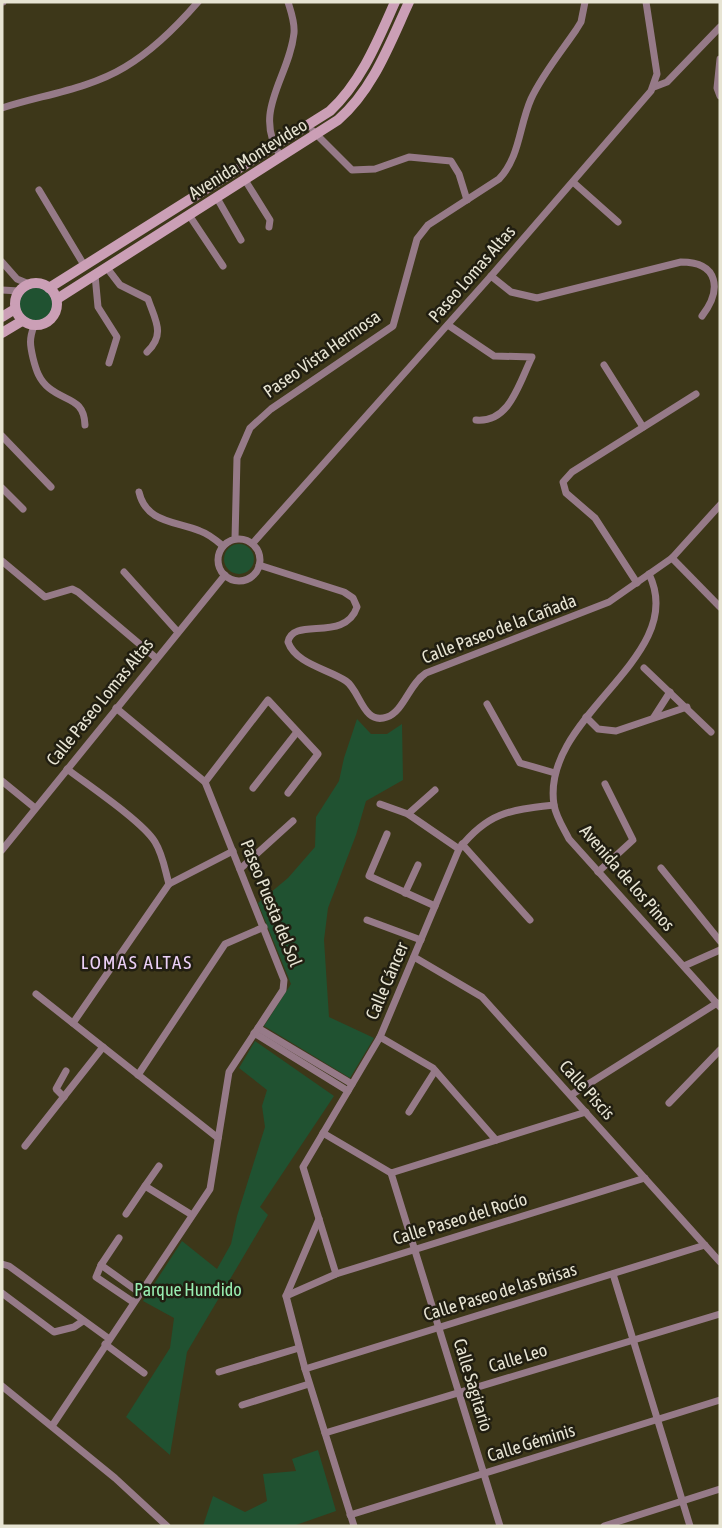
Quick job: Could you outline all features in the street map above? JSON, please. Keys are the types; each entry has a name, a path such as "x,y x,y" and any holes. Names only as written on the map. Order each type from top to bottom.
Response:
{"street":[{"path":"2,108 70,88 124,68 169,31 198,2"},
{"path":"281,157 274,147 270,133 270,106 294,34 293,16 288,2"},
{"name":"Avenida Montevideo","path":"49,288 309,125 344,97 371,53 395,2"},
{"name":"Avenida Montevideo","path":"57,299 338,120 357,100 382,59 408,2"},
{"name":"Paseo Vista Hermosa","path":"235,539 237,458 250,428 271,409 395,323 421,232 506,172 512,161 529,103 576,30 585,2"},
{"path":"646,2 657,74 654,86"},
{"name":"Paseo Lomas Altas","path":"253,543 491,276 654,86 667,82 720,27"},
{"path":"371,53 382,59"},
{"path":"720,59 717,88 720,96"},
{"path":"309,125 352,170 376,169 409,157 451,161 459,174 467,200"},
{"path":"244,180 270,220 269,227"},
{"path":"573,182 618,222"},
{"path":"39,190 84,265"},
{"path":"217,198 241,240"},
{"path":"189,215 223,266"},
{"path":"2,261 17,279 29,284 40,283 49,288 57,299 56,313 41,326 22,321 15,309 14,303 19,291 29,284"},
{"path":"491,276 511,292 537,298 681,262 692,262 711,271 715,279 715,298 702,316"},
{"path":"107,268 120,285 148,299 159,333 157,343 147,352"},
{"path":"95,275 98,307 117,337 109,363"},
{"path":"2,290 19,291"},
{"path":"2,317 15,309"},
{"path":"2,333 22,321"},
{"path":"448,325 494,356 532,357 505,410 492,420 476,420"},
{"path":"34,326 29,339 36,371 50,389 80,406 84,412 85,425"},
{"path":"604,365 643,427"},
{"path":"636,583 594,518 566,494 563,482 572,472 696,394"},
{"path":"2,436 51,487"},
{"path":"2,488 23,509"},
{"path":"139,492 146,509 155,516 206,533 223,546"},
{"name":"Calle Paseo de la Cañada","path":"259,565 344,592 353,598 357,607 352,617 326,629 296,630 291,633 288,642 297,655 347,681 366,710 372,716 382,719 396,712 415,682 426,673 601,606 671,558 720,505"},
{"path":"235,539 253,543 259,553 256,572 245,580 238,581 225,575 218,558 223,546 235,539"},
{"path":"671,558 720,607"},
{"path":"2,561 45,597 72,589 78,592 156,658"},
{"path":"124,572 177,631"},
{"name":"Avenida de los Pinos","path":"649,574 654,584 655,618 640,649 570,736 555,773 554,805 569,839 719,1005"},
{"name":"Calle Paseo Lomas Altas","path":"2,850 225,575"},
{"path":"644,668 711,732"},
{"path":"653,718 670,692"},
{"path":"205,782 268,700 318,754 288,793"},
{"path":"487,704 520,763 555,773"},
{"path":"586,717 598,729 616,731 687,707"},
{"name":"Paseo Puesta del Sol","path":"52,1426 209,1189 229,1072 283,990 284,981 205,782 116,708"},
{"path":"253,788 297,732"},
{"path":"67,769 143,828 154,840 162,856 169,884"},
{"path":"2,781 35,808"},
{"path":"598,872 633,840 605,784"},
{"path":"408,814 435,790"},
{"path":"380,804 408,814 461,846 530,920"},
{"name":"Calle Cáncer","path":"337,1274 303,1167 380,1037 461,846 478,827 503,812 554,805"},
{"path":"240,869 293,821"},
{"path":"387,834 369,876 435,906"},
{"path":"2,835 9,841"},
{"path":"73,1023 169,884 233,850"},
{"path":"405,892 418,865"},
{"path":"661,868 720,941"},
{"path":"368,920 421,940"},
{"path":"138,1074 225,944 264,927"},
{"path":"684,967 720,950"},
{"name":"Calle Piscis","path":"414,957 482,998 720,1262"},
{"path":"36,994 218,1139"},
{"path":"571,1095 719,1005"},
{"path":"256,1030 350,1088"},
{"path":"380,1037 435,1071 496,1140"},
{"path":"25,1146 103,1047"},
{"path":"669,1103 720,1049"},
{"path":"64,1097 56,1089 66,1071"},
{"path":"409,1112 435,1071"},
{"path":"323,1133 391,1173 586,1112"},
{"path":"126,1214 159,1167"},
{"name":"Calle Sagitario","path":"391,1173 500,1526"},
{"name":"Calle Paseo del Rocío","path":"285,1296 337,1274 645,1178"},
{"path":"145,1186 192,1215"},
{"path":"319,1219 285,1296 309,1384 354,1526"},
{"path":"119,1238 96,1277 133,1302"},
{"name":"Calle Paseo de las Brisas","path":"305,1369 705,1245"},
{"path":"2,1264 9,1266 83,1321 144,1373"},
{"path":"101,1265 139,1293"},
{"path":"612,1274 690,1526"},
{"path":"2,1293 54,1332 74,1327 83,1321"},
{"name":"Calle Leo","path":"325,1433 720,1314"},
{"path":"219,1371 299,1348"},
{"path":"242,1405 309,1384"},
{"path":"2,1386 119,1481 166,1526"},
{"name":"Calle Géminis","path":"351,1515 720,1400"},
{"path":"604,1526 720,1489"}],"green space":[{"path":"36,285 50,291 56,305 50,319 36,325 22,319 16,305 22,291"},
{"path":"239,544 250,548 254,559 250,570 239,574 228,570 224,559 228,548"},
{"path":"357,719 371,734 387,734 402,724 403,780 366,801 328,908 324,940 329,1017 374,1038 350,1078 264,1026 291,984 258,903 288,878 315,847 316,817 339,781"},
{"name":"Parque Hundido","path":"255,1041 334,1096 260,1207 268,1215 187,1352 170,1455 126,1417 170,1348 174,1318 143,1301 182,1241 217,1269 231,1244 265,1127 262,1106 267,1090 239,1068"},
{"path":"318,1450 336,1511 293,1526 203,1526 213,1496 245,1512 267,1501 263,1474 296,1471 292,1459"}],"district":[{"name":"LOMAS ALTAS","path":"137,962"}]}
